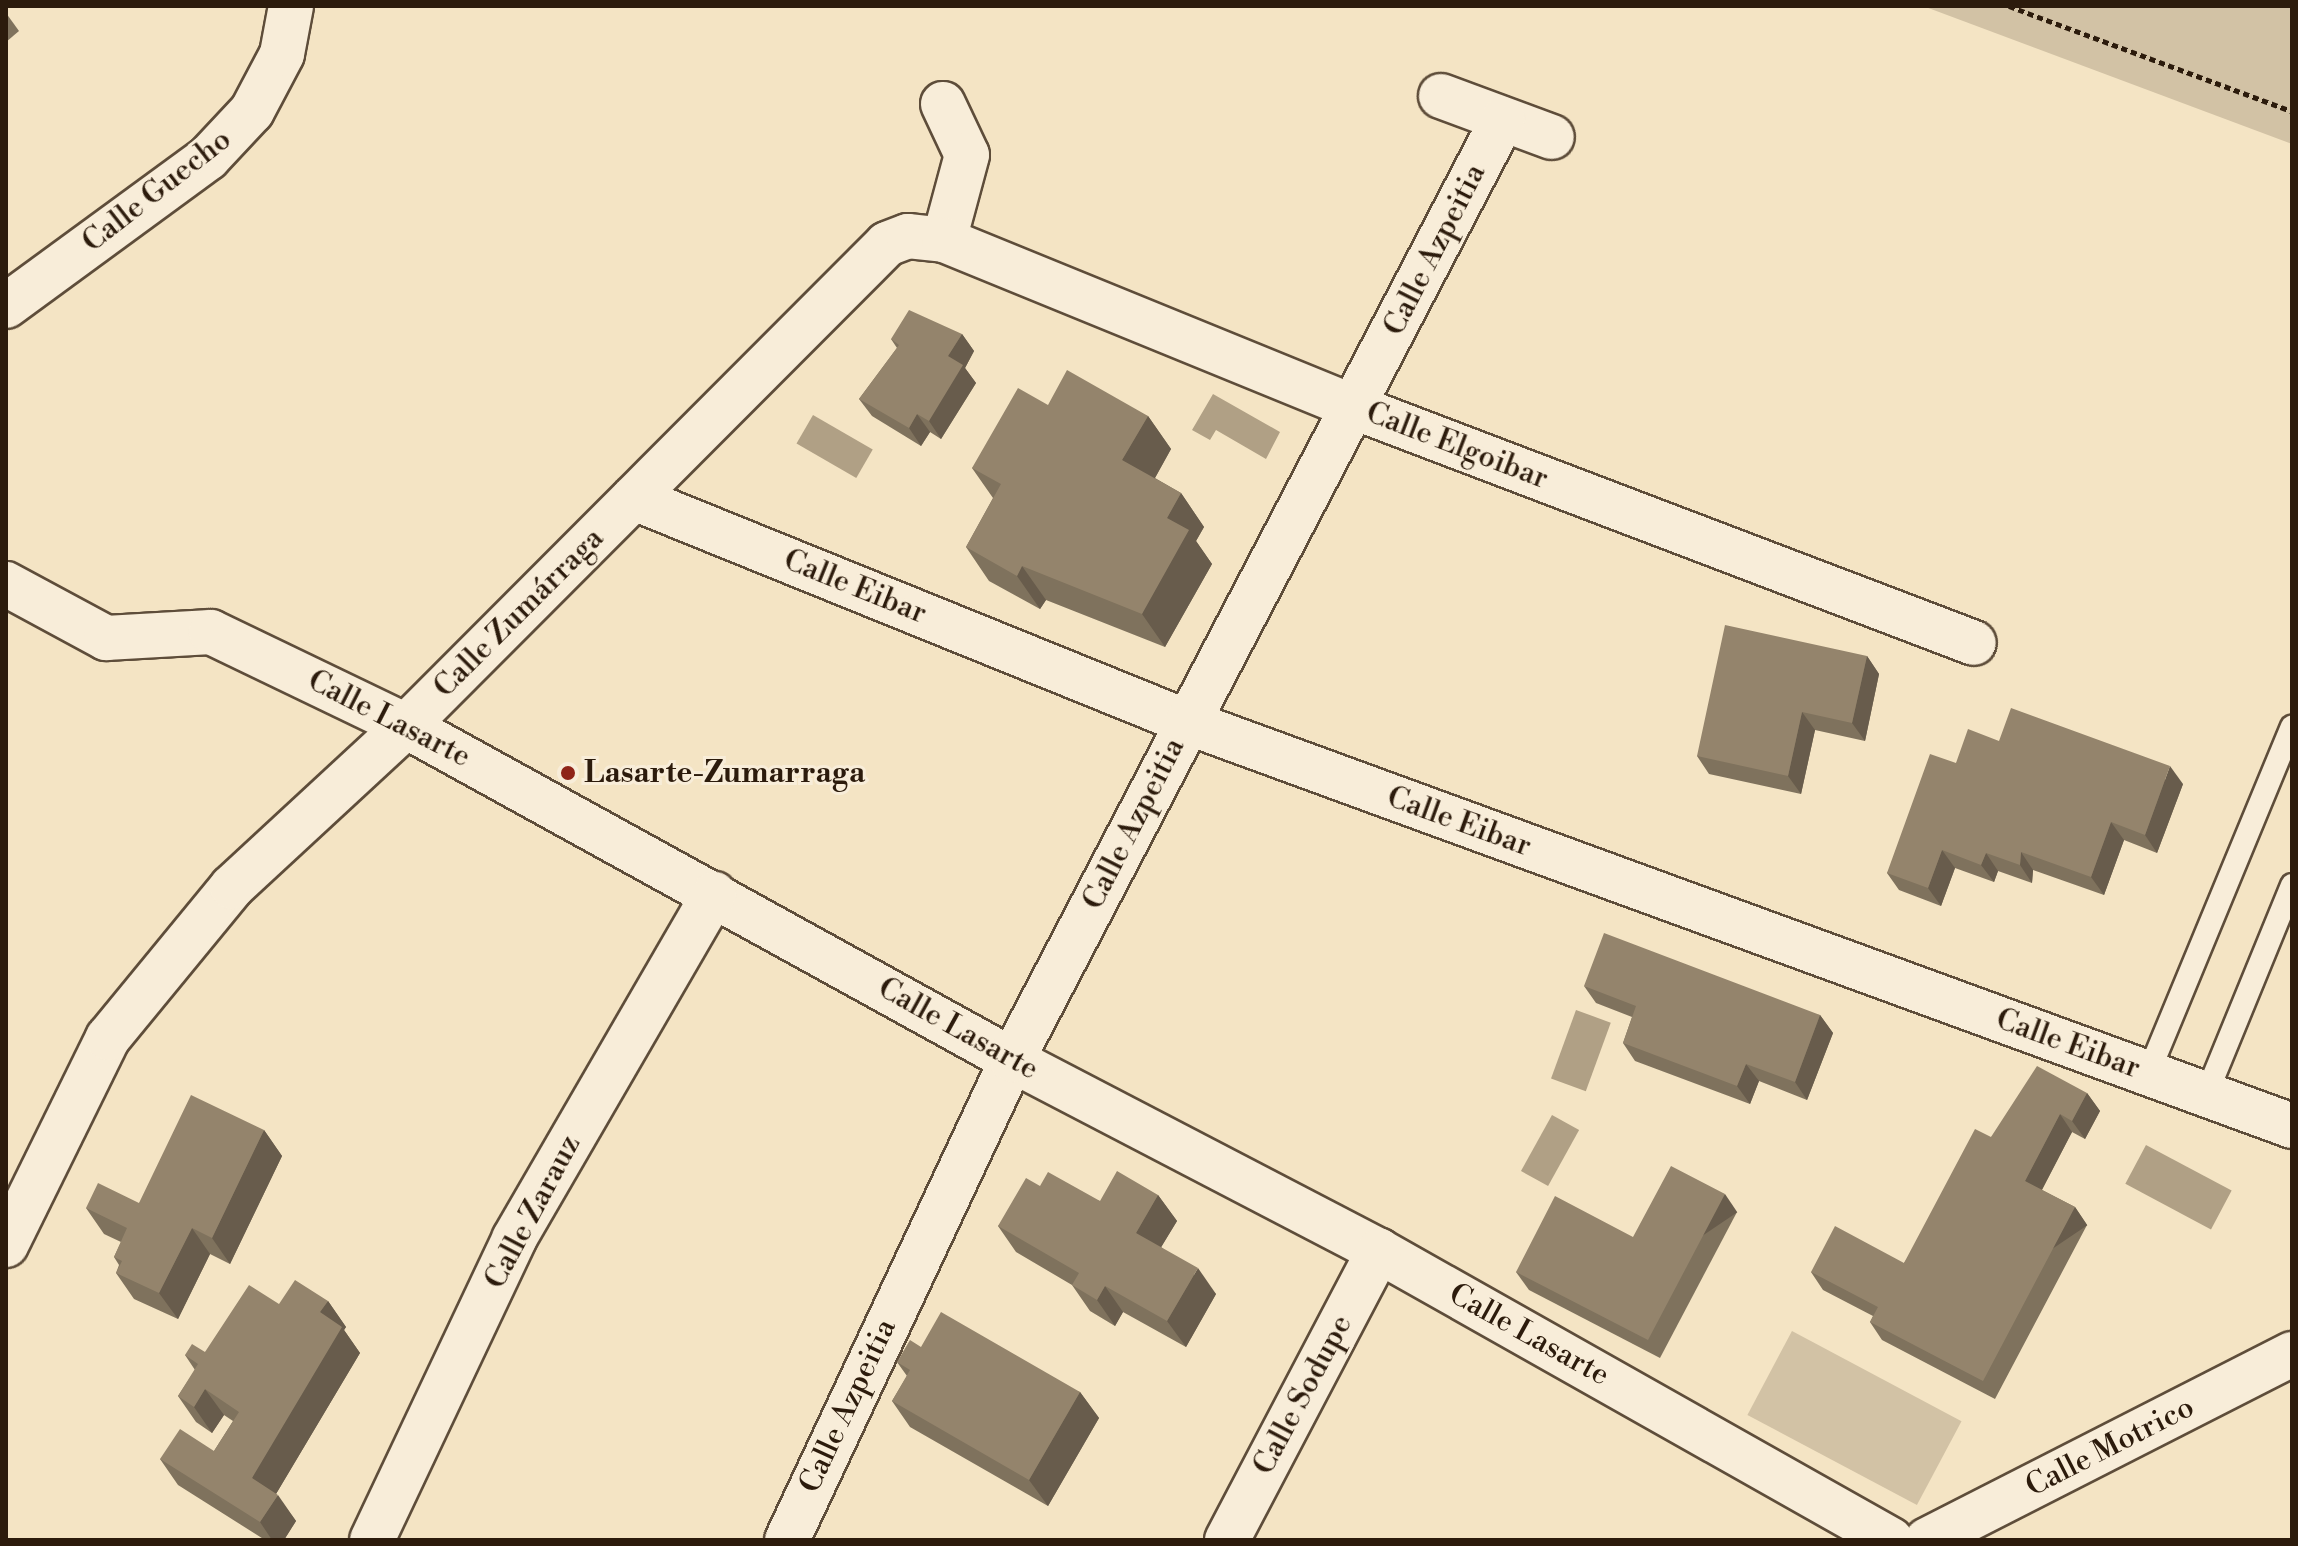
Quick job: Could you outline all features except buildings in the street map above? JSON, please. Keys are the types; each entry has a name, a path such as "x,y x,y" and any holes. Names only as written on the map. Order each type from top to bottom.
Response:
{"street":[{"name":"Calle Guecho","path":"6,306 208,158 252,111 282,54 291,6"},
{"path":"1441,96 1552,137"},
{"path":"943,104 967,155 944,240"},
{"name":"Calle Azpeitia","path":"787,1540 1012,1060 1503,119"},
{"name":"Calle Zumárraga","path":"6,1245 108,1038 232,887 406,726 887,244 908,236 944,240"},
{"name":"Calle Elgoibar","path":"944,240 1354,407 1974,643"},
{"name":"Calle Eibar","path":"634,498 1187,722 2292,1126"},
{"name":"Calle Lasarte","path":"6,584 106,638 211,632 406,726 1012,1060 1379,1251 1891,1540"},
{"name":"Calle Zarauz","path":"372,1540 514,1239 714,894"},
{"name":"Calle Sodupe","path":"1227,1540 1379,1251"},
{"name":"Calle Motrico","path":"1927,1540 2292,1354"}],"lane":[{"path":"2148,1074 2292,727"},
{"path":"2206,1095 2292,885"}],"path":[{"path":"2009,6 2292,111"}],"shaded area":[{"path":"1923,6 2292,6 2292,144"},
{"path":"1213,394 1280,432 1266,459 1216,430 1210,440 1192,430"},
{"path":"813,415 873,450 856,478 796,444"},
{"path":"1576,1010 1611,1023 1586,1091 1551,1079"},
{"path":"1552,1115 1579,1130 1548,1186 1521,1171"},
{"path":"2146,1145 2232,1191 2211,1229 2125,1184"},
{"path":"1792,1331 1962,1421 1917,1505 1747,1415"}],"place":[{"name":"Lasarte-Zumarraga","path":"568,773"}]}
